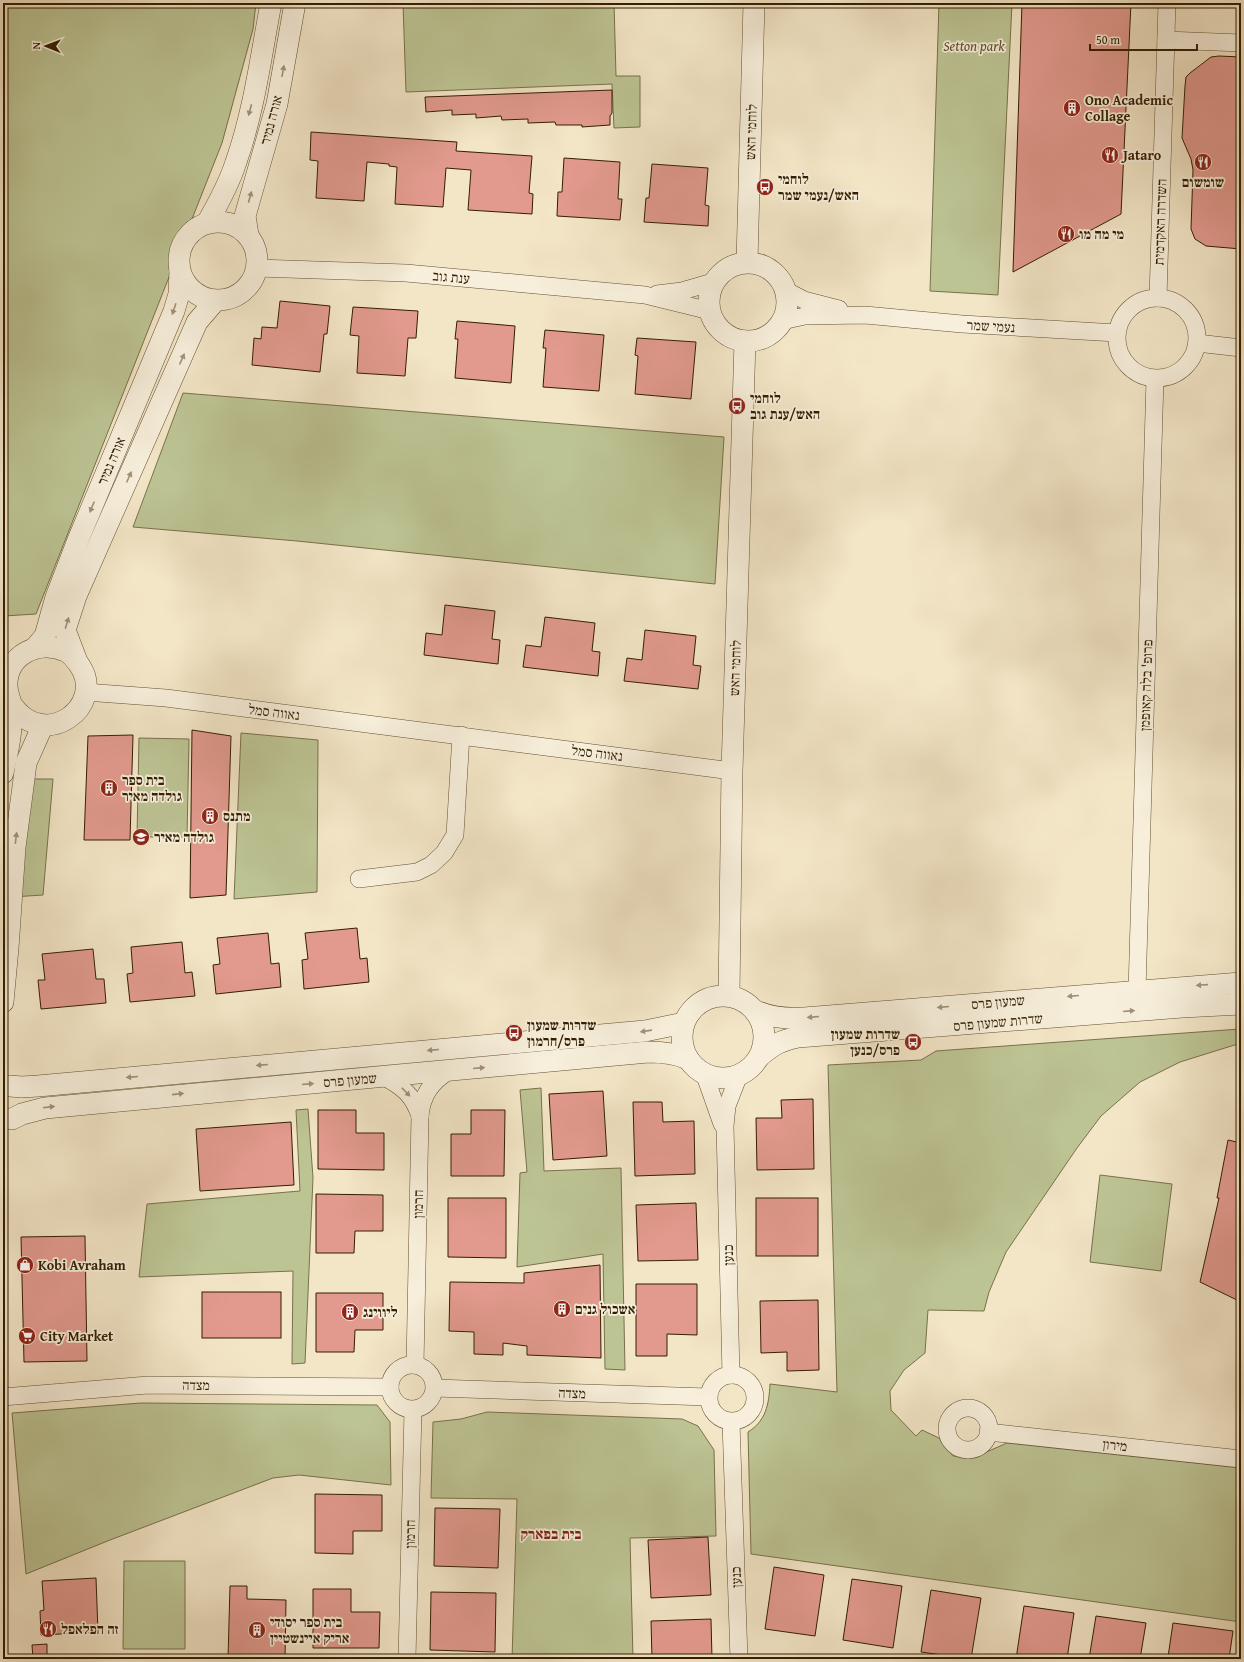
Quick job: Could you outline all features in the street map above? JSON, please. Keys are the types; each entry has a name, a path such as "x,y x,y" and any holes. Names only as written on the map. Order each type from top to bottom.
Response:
{"street":[{"name":"אורה נמיר","path":"207,223 221,198 236,162 255,92 271,3"},
{"name":"אורה נמיר","path":"248,235 245,216 277,104 295,3"},
{"name":"לוחמי האש","path":"747,262 754,3"},
{"name":"השדרה האקדמית","path":"1158,298 1167,3"},
{"path":"1166,40 1241,43"},
{"path":"217,222 228,223 239,228 248,235 254,245 257,256 257,268 250,285 243,292 226,300 215,301 197,295 189,289 183,280 180,271 179,256 184,242 190,234 198,227 207,223 217,222"},
{"path":"747,262 758,263 769,268 778,276 784,285 787,296 787,308 782,321 773,333 756,341 745,342 727,336 719,329 713,321 708,302 713,282 720,274 727,268 747,262"},
{"name":"ענת גוב","path":"257,268 406,273 645,295 710,312"},
{"name":"אורה נמיר","path":"35,648 45,636 56,597 78,540 174,312 179,294 180,271"},
{"name":"ענת גוב","path":"645,295 682,291 713,282"},
{"name":"נעמי שמר","path":"785,290 804,300 865,315"},
{"path":"1158,298 1179,304 1188,312 1194,321 1197,332 1197,344 1194,355 1187,365 1178,373 1167,378 1155,379 1144,377 1134,372 1126,364 1120,354 1117,344 1117,333 1127,312 1136,304 1146,299 1158,298"},
{"name":"אורה נמיר","path":"76,659 65,630 76,596 197,322 215,301"},
{"name":"נעמי שמר","path":"782,321 805,316 865,315 962,324 1117,333"},
{"name":"לוחמי האש","path":"729,995 732,771 745,342"},
{"path":"1197,344 1241,348"},
{"name":"פרופ' בלה קאופמן","path":"1137,991 1155,379"},
{"path":"45,646 56,647 67,652 76,659 84,675 85,692 83,701 71,716 54,725 43,725 25,720 17,713 8,696 7,685 8,675 12,666 22,655 35,648 45,646"},
{"name":"נאווה סמל","path":"85,692 174,699 732,771"},
{"path":"3,773 11,727 12,705"},
{"path":"3,1002 15,847 26,763 43,725"},
{"path":"359,879 417,872 431,865 444,853 455,835 462,735"},
{"name":"שמעון פרס","path":"756,1011 769,1016 781,1018 804,1018 1241,983"},
{"path":"716,995 729,995 748,1003 756,1011 764,1028 764,1045 760,1056 753,1066 732,1078 720,1078 698,1070 688,1059 682,1042 684,1022 693,1009 706,999 716,995"},
{"name":"שדרות שמעון פרס","path":"760,1056 773,1045 798,1038 1182,1007 1241,1004"},
{"name":"שמעון פרס","path":"5,1081 22,1087 38,1086 645,1031 684,1022"},
{"name":"שמעון פרס","path":"7,1122 22,1114 45,1108 203,1092 384,1078 648,1052 677,1054 688,1059"},
{"name":"חרמון","path":"415,1365 421,1104 433,1082 449,1071"},
{"name":"כנען","path":"704,1073 725,1134"},
{"name":"כנען","path":"731,1375 725,1134 727,1106 739,1075"},
{"name":"חרמון","path":"384,1078 403,1088 416,1104 420,1116"},
{"path":"5,1081 17,1098 16,1113 7,1122"},
{"path":"407,1365 415,1365 421,1367 432,1375 435,1388 431,1401 420,1408 413,1410 406,1409 394,1401 390,1387 391,1380 400,1368 407,1365"},
{"path":"731,1375 745,1379 750,1384 756,1398 754,1406 745,1418 731,1422 725,1421 715,1414 711,1409 708,1397 713,1384 718,1380 731,1375"},
{"name":"מצדה","path":"3,1397 148,1384 390,1387"},
{"name":"מצדה","path":"435,1388 708,1397"},
{"name":"חרמון","path":"407,1659 413,1410"},
{"name":"כנען","path":"731,1422 739,1659"},
{"name":"מירון","path":"988,1432 1241,1459"}],"green space":[{"path":"3,3 256,3 253,29 222,143 36,614 4,616"},
{"path":"403,3 614,3 616,76 640,76 640,127 614,128 612,84 406,92"},
{"name":"Setton park","path":"939,3 1012,3 998,295 930,291"},
{"path":"183,393 724,437 715,584 297,541 133,527"},
{"path":"241,733 318,740 317,892 234,899"},
{"path":"139,738 189,739 187,837 137,837"},
{"path":"24,779 53,779 43,895 12,897"},
{"path":"1240,1029 1241,1043 1180,1062 1140,1082 1101,1116 1077,1148 1006,1252 989,1292 984,1311 928,1310 925,1353 904,1370 890,1391 891,1410 916,1436 922,1430 939,1438 953,1456 975,1457 1007,1443 1241,1468 1241,1622 751,1554 748,1432 759,1423 763,1417 769,1398 770,1384 837,1392 828,1065 921,1060 936,1051"},
{"path":"541,1088 544,1171 621,1168 625,1370 605,1369 603,1254 517,1267 520,1173 527,1172 520,1090"},
{"path":"308,1109 313,1178 305,1363 292,1364 293,1271 139,1277 147,1204 300,1191 296,1110"},
{"path":"1100,1175 1172,1184 1161,1271 1090,1262"},
{"path":"141,1403 377,1405 390,1422 391,1485 299,1475 273,1478 110,1540 26,1574 12,1413"},
{"path":"487,1412 682,1419 698,1426 714,1450 716,1536 630,1538 633,1659 512,1659 517,1499 431,1498 433,1422 461,1419"},
{"path":"124,1561 185,1561 185,1649 123,1649"}],"building":[{"name":"Ono Academic Collage","path":"1022,3 1131,3 1121,214 1013,272"},
{"path":"1211,57 1241,57 1241,249 1206,246 1195,239 1191,229 1193,170 1191,159 1182,138 1186,77"},
{"path":"612,90 612,113 610,116 610,125 582,127 582,125 556,125 555,122 528,123 528,119 502,120 501,116 476,118 476,114 452,115 452,110 426,112 425,97"},
{"path":"311,132 457,142 456,151 532,156 529,193 533,194 532,214 468,210 471,170 446,168 443,207 395,204 397,167 389,166 389,164 367,162 364,201 316,198 318,161 310,160"},
{"path":"564,158 620,162 618,199 622,199 620,220 557,216 558,192 562,192"},
{"path":"652,164 708,168 705,205 709,206 708,226 644,222 646,198 649,198"},
{"path":"280,301 330,306 327,334 324,334 320,372 252,365 254,338 261,339 262,327 277,328"},
{"path":"353,307 418,311 416,338 408,338 405,376 357,373 359,336 350,335"},
{"path":"457,321 515,326 511,383 455,378 458,339 455,339"},
{"path":"545,330 604,335 599,391 543,387 546,348 543,348"},
{"path":"637,338 696,342 691,399 635,394 638,356 635,355"},
{"path":"445,605 495,611 492,639 500,640 498,664 424,655 426,633 442,635"},
{"path":"545,617 595,623 592,651 600,652 598,676 523,667 526,645 541,647"},
{"path":"645,630 696,636 693,665 701,666 698,689 624,681 627,658 642,660"},
{"name":"מתנס","path":"192,730 231,736 226,895 190,898"},
{"name":"בית ספר גולדה מאיר","path":"133,735 130,840 84,840 88,736"},
{"path":"357,928 360,959 367,958 369,982 304,989 302,960 308,959 305,933"},
{"path":"268,933 271,964 279,963 281,987 216,994 213,965 220,964 217,938"},
{"path":"182,942 185,973 192,972 195,996 130,1002 127,974 133,973 131,947"},
{"path":"93,949 96,979 104,979 106,1003 41,1009 38,980 45,980 42,954"},
{"path":"603,1091 607,1156 553,1160 549,1094"},
{"path":"813,1099 814,1169 757,1170 756,1118 782,1118 781,1100"},
{"path":"633,1102 662,1102 663,1122 694,1121 695,1174 635,1176"},
{"path":"318,1110 356,1110 356,1133 384,1133 384,1170 318,1169"},
{"path":"471,1110 505,1110 504,1176 451,1176 451,1134 471,1134"},
{"path":"291,1122 294,1185 200,1191 196,1129"},
{"path":"1228,1140 1241,1143 1241,1302 1200,1282 1219,1198 1217,1198"},
{"path":"316,1194 383,1195 383,1231 355,1231 354,1253 316,1253"},
{"path":"448,1198 506,1198 506,1258 448,1257"},
{"path":"756,1198 818,1198 818,1256 756,1256"},
{"path":"696,1203 698,1260 638,1261 636,1205"},
{"path":"85,1236 87,1361 24,1362 21,1237"},
{"path":"600,1265 601,1358 527,1355 527,1346 503,1343 503,1355 474,1354 474,1332 449,1331 450,1282 524,1283 524,1273"},
{"path":"636,1284 697,1284 697,1335 667,1334 667,1356 636,1356"},
{"path":"202,1292 281,1292 281,1338 202,1338"},
{"name":"ליווינג","path":"316,1293 383,1293 383,1330 355,1330 354,1352 316,1352"},
{"path":"818,1300 819,1370 787,1371 787,1352 761,1353 760,1301"},
{"path":"315,1494 382,1495 382,1531 353,1531 353,1554 315,1553"},
{"path":"435,1508 500,1509 498,1568 434,1566"},
{"path":"708,1537 711,1595 651,1598 648,1540"},
{"path":"774,1567 824,1575 815,1636 765,1629"},
{"path":"96,1578 98,1632 41,1635 40,1611 44,1610 42,1581"},
{"path":"852,1579 902,1586 893,1648 843,1640"},
{"name":"בית ספר יסודי אריק איינשטיין","path":"230,1586 247,1586 247,1599 286,1600 285,1659 228,1659"},
{"path":"313,1589 351,1589 351,1612 380,1612 379,1648 313,1648"},
{"path":"931,1590 981,1598 971,1659 921,1652"},
{"path":"431,1592 496,1593 495,1652 430,1650"},
{"path":"1024,1606 1074,1613 1067,1659 1016,1659"},
{"path":"1096,1616 1146,1623 1140,1659 1089,1659"},
{"path":"711,1619 712,1659 652,1659 651,1621"},
{"path":"1173,1623 1233,1631 1229,1659 1173,1659 1168,1657"},
{"path":"47,1644 47,1659 33,1659 32,1645"}],"place":[{"name":"Ono Academic Collage","path":"1072,108"},
{"name":"Jataro","path":"1110,155"},
{"name":"שומשום","path":"1203,162"},
{"name":"לוחמי האש/נעמי שמר","path":"765,187"},
{"name":"מי מה מו","path":"1066,234"},
{"name":"לוחמי האש/ענת גוב","path":"737,406"},
{"name":"בית ספר גולדה מאיר","path":"109,788"},
{"name":"מתנס","path":"210,816"},
{"name":"גולדה מאיר","path":"141,837"},
{"name":"שדרות שמעון פרס/חרמון","path":"514,1033"},
{"name":"שדרות שמעון פרס/כנען","path":"913,1042"},
{"name":"Kobi Avraham","path":"25,1265"},
{"name":"אשכול גנים","path":"562,1309"},
{"name":"ליווינג","path":"350,1312"},
{"name":"City Market","path":"27,1336"},
{"name":"זה הפלאפל","path":"48,1629"},
{"name":"בית ספר יסודי אריק איינשטיין","path":"257,1630"}],"district":[{"name":"בית בפארק","path":"551,1533"}]}
